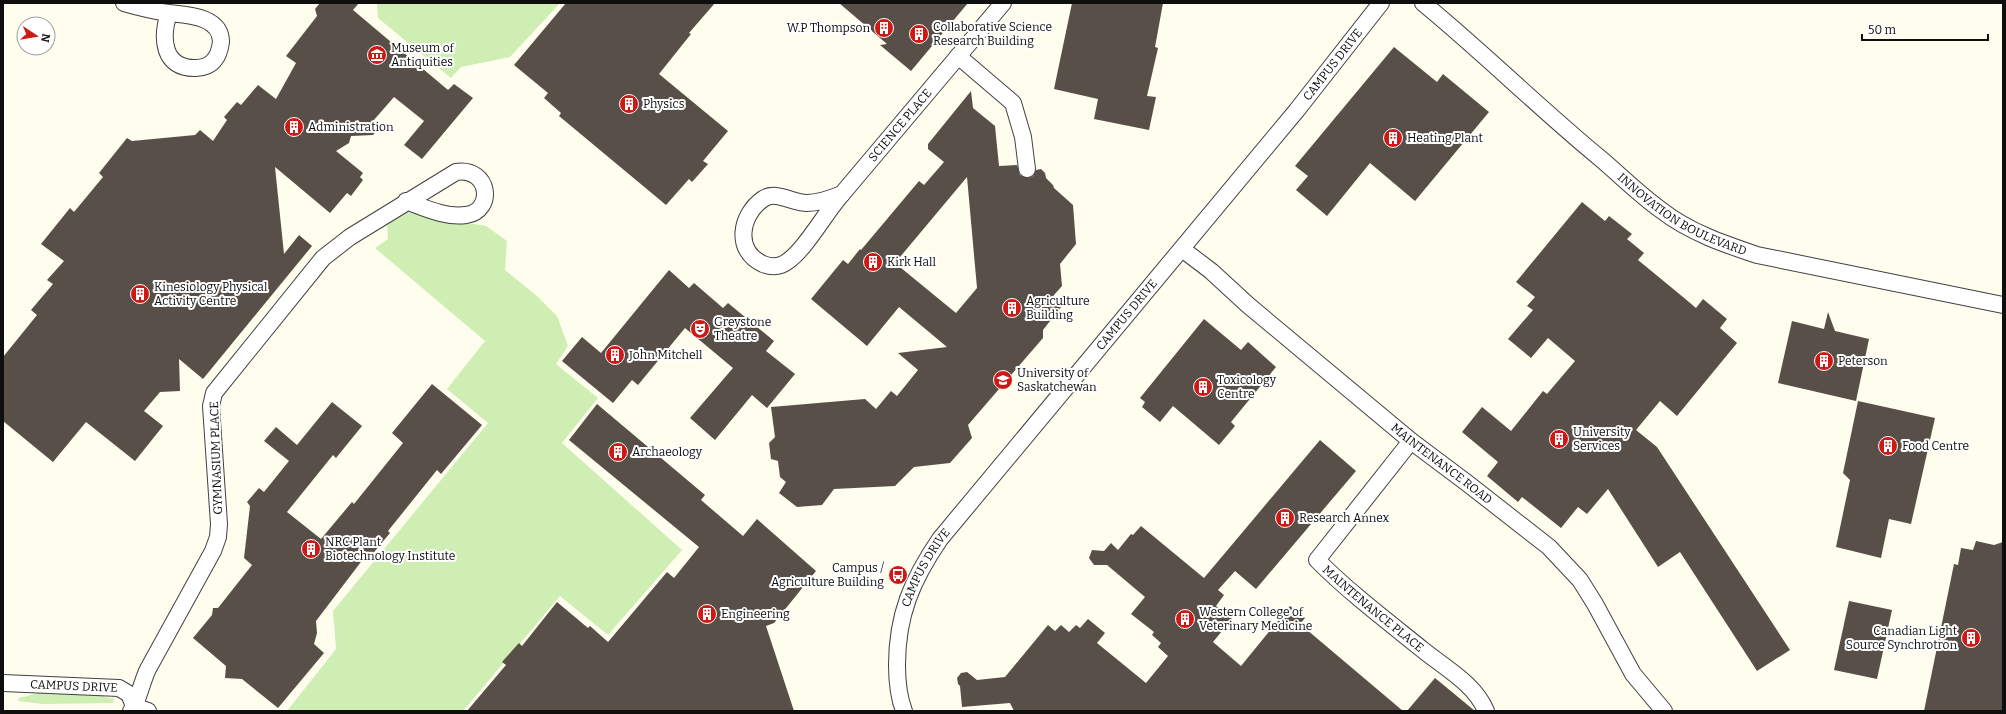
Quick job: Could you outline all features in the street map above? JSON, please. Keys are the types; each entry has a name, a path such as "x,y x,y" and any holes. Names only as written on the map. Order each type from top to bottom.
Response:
{"street":[{"path":"124,3 169,13"},
{"name":"SCIENCE PLACE","path":"842,194 823,202 799,203 772,195 763,199 746,219 744,238 749,253 755,259 768,266 781,266 799,251 842,194 1003,3"},
{"name":"CAMPUS DRIVE","path":"904,711 897,676 897,644 901,619 908,597 940,539 1297,110 1382,3"},
{"name":"INNOVATION BOULEVARD","path":"1423,3 1462,36 1554,121 1661,210 1691,229 1725,244 1757,254 2003,305"},
{"path":"958,56 1013,103 1023,138 1027,169"},
{"name":"GYMNASIUM PLACE","path":"138,709 141,683 213,551 218,537 219,524 211,406 214,393 323,258 350,237 406,201 456,172 470,172 480,179 484,184 485,189 484,201 478,210 473,213 460,215 444,213 406,201"},
{"path":"799,203 807,210 812,220 814,231"},
{"name":"MAINTENANCE ROAD","path":"1182,249 1211,271 1248,305 1411,441 1519,522 1549,548 1574,573 1595,604 1633,674 1664,711"},
{"name":"MAINTENANCE PLACE","path":"1411,441 1317,560 1357,597 1458,677 1475,693 1486,711"},
{"name":"CAMPUS DRIVE","path":"3,683 119,688 129,694 138,709"}],"green space":[{"path":"377,3 560,3 510,57 461,67 451,78 378,18"},
{"path":"406,212 486,226 507,241 505,270 538,297 557,316 568,346 556,364 598,398 562,443 682,550 608,635 560,596 463,711 287,711 336,649 333,611 488,423 447,389 485,341 375,248 388,239 387,223"},
{"path":"66,692 94,694 114,699 113,703 43,704 18,701 19,698 39,693"}],"building":[{"name":"Kinesiology Physical Activity Centre","path":"320,3 359,3 353,10 448,90 454,84 473,98 422,159 404,145 424,121 394,97 373,121 380,127 373,135 351,136 349,143 336,151 363,173 360,177 363,180 351,196 347,193 330,213 275,167 284,254 299,235 312,246 203,379 179,359 180,391 160,392 144,411 163,426 135,461 86,422 53,462 3,421 3,357 37,315 31,310 53,284 47,280 64,261 41,244 70,208 74,212 103,177 99,173 127,138 132,141 195,135 200,130 213,141 227,120 224,117 237,102 241,105 258,85 276,99 296,63 286,56 317,16 315,9"},
{"name":"Physics","path":"566,3 715,3 689,33 691,34 659,74 728,131 703,161 708,164 692,182 689,179 666,205 559,116 561,113 544,98 548,93 514,65"},
{"name":"Collaborative Science Research Building","path":"839,3 968,3 911,71 880,45 887,44"},
{"path":"1072,3 1163,3 1155,47 1158,48 1147,96 1156,97 1149,130 1094,119 1098,99 1054,89"},
{"name":"Heating Plant","path":"1394,47 1437,82 1443,74 1489,112 1415,201 1370,163 1327,216 1296,190 1308,176 1295,166"},
{"name":"Agriculture Building","path":"971,91 973,108 995,126 999,166 1017,165 1020,175 1028,178 1033,176 1036,170 1041,169 1054,188 1073,205 1076,244 1060,264 1062,286 1046,304 1061,307 1043,330 1043,338 968,425 972,438 950,463 914,467 895,486 834,489 822,505 797,507 779,493 786,482 780,477 778,461 771,459 769,443 775,437 771,407 865,399 876,409 891,391 897,396 918,370 898,353 947,347 899,307 867,346 811,299 843,260 848,264 860,249 861,250 919,181 924,185 944,162 928,149 928,144","holes":["967,177 977,288 956,313 895,263"]},
{"name":"University Services","path":"1582,202 1605,221 1609,216 1632,234 1627,239 1644,253 1638,260 1696,308 1703,299 1727,319 1720,328 1737,343 1677,416 1660,401 1636,430 1657,447 1790,650 1757,671 1680,552 1658,567 1608,489 1587,514 1578,507 1561,528 1522,497 1518,502 1487,476 1498,462 1462,432 1482,407 1511,431 1543,391 1547,394 1575,361 1548,338 1531,358 1508,339 1533,310 1527,306 1535,297 1516,282"},
{"name":"John Mitchell","path":"669,270 689,288 694,283 723,308 728,303 774,341 766,351 795,374 767,408 752,395 715,440 690,418 733,368 685,328 638,385 632,380 613,403 562,361 582,337 601,353"},
{"name":"Peterson","path":"1828,312 1835,331 1869,339 1856,401 1778,383 1792,321 1824,329"},
{"name":"Toxicology Centre","path":"1204,319 1241,350 1248,342 1276,367 1231,422 1235,426 1219,445 1173,406 1160,422 1142,407 1145,402 1140,398"},
{"name":"NRC Plant Biotechnology Institute","path":"432,384 482,425 441,474 437,470 388,531 390,533 370,557 367,554 316,621 317,633 314,644 324,653 278,708 242,679 225,678 226,666 193,638 212,615 213,608 218,608 252,565 244,558 250,506 247,502 259,488 264,492 289,461 264,441 276,427 297,445 332,402 362,426 336,458 333,455 287,512 321,539 352,502 354,504 403,443 392,433"},
{"path":"1858,401 1935,418 1911,524 1889,519 1881,558 1836,547 1850,480 1843,473"},
{"name":"Engineering","path":"597,404 705,495 701,500 743,536 757,519 816,571 774,623 766,626 794,711 467,711 506,665 502,662 519,643 522,646 557,602 588,628 590,626 608,642 667,572 674,578 699,547 569,440"},
{"name":"Western College of Veterinary Medicine","path":"1320,440 1356,471 1256,589 1235,571 1218,590 1224,595 1216,606 1232,619 1213,642 1241,666 1290,606 1305,618 1300,624 1403,711 1014,711 1010,703 962,707 960,686 957,678 961,673 967,672 977,680 1005,677 1048,625 1055,631 1061,625 1069,632 1076,625 1080,628 1088,619 1105,633 1097,643 1146,683 1168,656 1158,647 1161,643 1152,635 1154,632 1131,614 1145,597 1107,565 1094,565 1089,558 1092,550 1104,551 1111,543 1118,550 1131,534 1133,535 1141,526 1204,578"},
{"name":"Canadian Light Source Synchrotron","path":"1976,541 1994,545 2003,542 2003,711 1924,711 1954,564 1958,565 1961,548 1973,550"},
{"path":"1849,601 1892,610 1877,679 1834,670"},
{"path":"1435,678 1475,711 1407,711"}],"place":[{"name":"W.P Thompson","path":"884,28"},
{"name":"Collaborative Science Research Building","path":"919,34"},
{"name":"Museum of Antiquities","path":"377,55"},
{"name":"Physics","path":"629,104"},
{"name":"Administration","path":"294,127"},
{"name":"Heating Plant","path":"1393,138"},
{"name":"Kirk Hall","path":"873,262"},
{"name":"Kinesiology Physical Activity Centre","path":"140,294"},
{"name":"Agriculture Building","path":"1012,308"},
{"name":"Greystone Theatre","path":"700,329"},
{"name":"John Mitchell","path":"615,355"},
{"name":"Peterson","path":"1824,361"},
{"name":"University of Saskatchewan","path":"1003,380"},
{"name":"Toxicology Centre","path":"1203,387"},
{"name":"University Services","path":"1559,439"},
{"name":"Food Centre","path":"1888,446"},
{"name":"Archaeology","path":"618,452"},
{"name":"Research Annex","path":"1285,518"},
{"name":"NRC Plant Biotechnology Institute","path":"311,549"},
{"name":"Campus / Agriculture Building","path":"898,575"},
{"name":"Engineering","path":"707,614"},
{"name":"Western College of Veterinary Medicine","path":"1185,619"},
{"name":"Canadian Light Source Synchrotron","path":"1971,638"}]}
